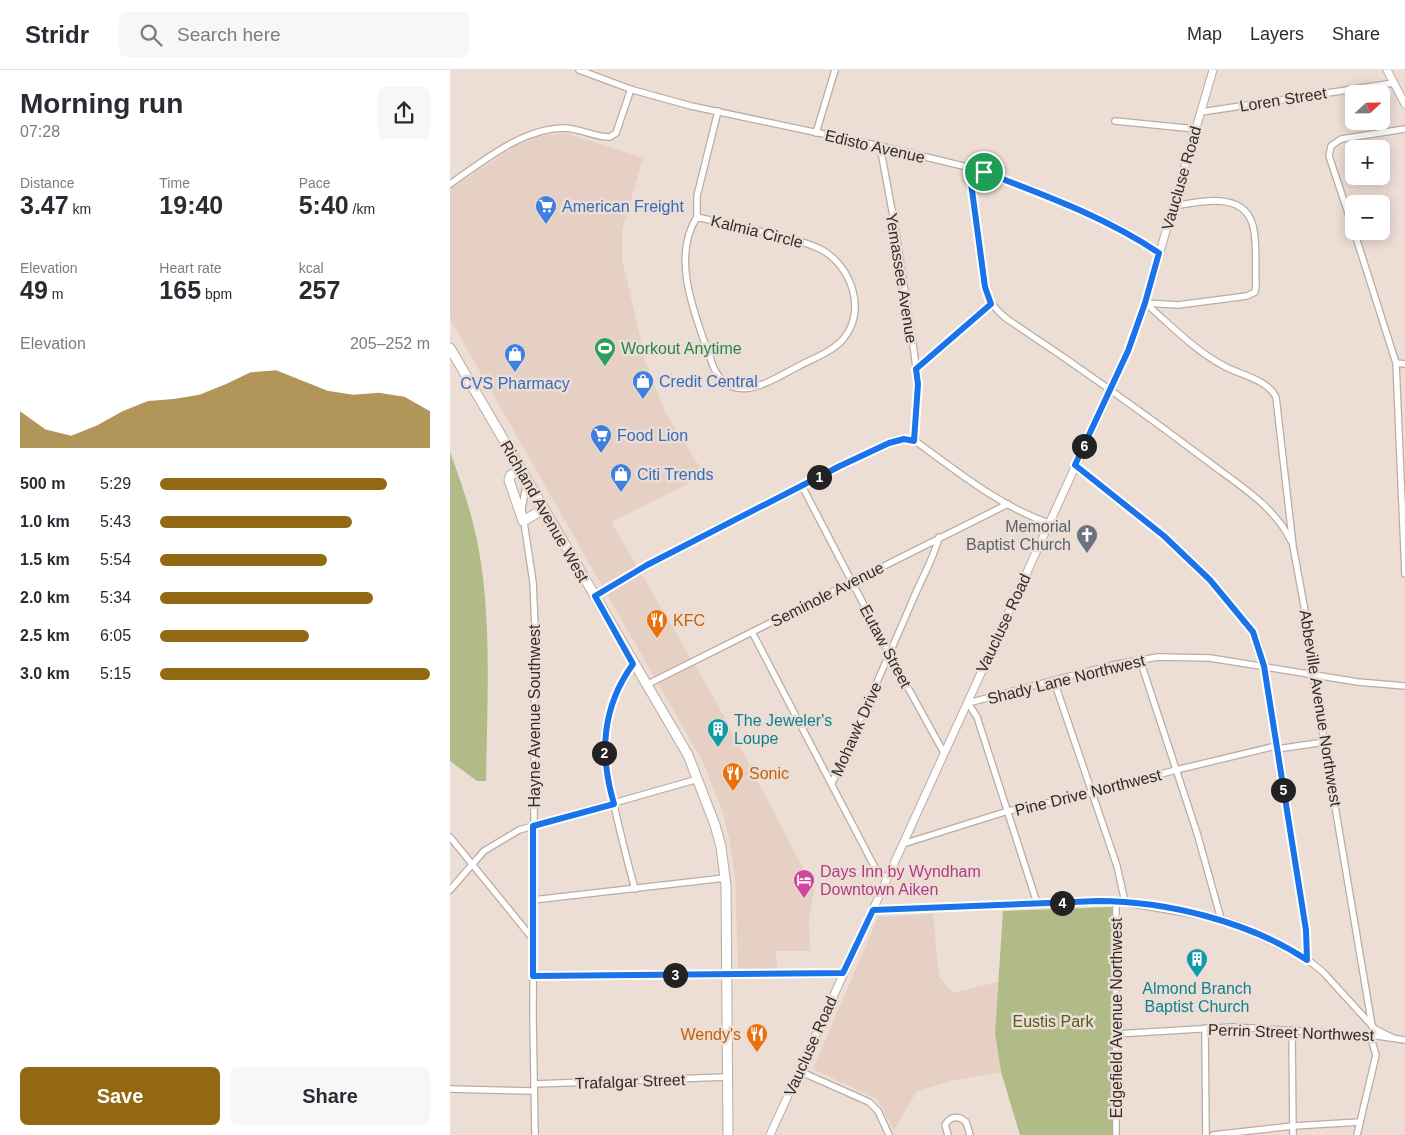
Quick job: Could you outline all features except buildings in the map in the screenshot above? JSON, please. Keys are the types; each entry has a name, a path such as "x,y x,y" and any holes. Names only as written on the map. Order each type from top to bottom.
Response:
{"main road":[{"name":"Richland Avenue West","path":"450,348 633,664 688,754 715,825 721,847 725,878 728,931 726,974 728,1135"},
{"path":"521,469 511,475 509,480 523,522 544,509"}],"street":[{"name":"Edisto Avenue","path":"579,70 631,89 718,111 880,146 984,172 1089,214 1126,231 1159,253"},
{"path":"816,133 835,70"},
{"name":"Vaucluse Road","path":"770,1135 1111,389 1145,303 1213,70"},
{"path":"1387,70 1405,104"},
{"name":"Loren Street","path":"1201,112 1394,83"},
{"path":"450,184 517,140 533,134 568,128 610,138 616,133 631,89"},
{"name":"Kalmia Circle","path":"697,217 809,243 838,262 848,279 855,305 853,321 844,338 836,346 817,357 759,386 741,389 721,380 713,366 696,314 686,268 689,230 697,217 697,196 718,111"},
{"path":"1115,121 1196,129"},
{"path":"1345,204 1329,156 1331,146 1341,139 1405,129"},
{"name":"Yemassee Avenue","path":"880,146 900,257 918,384 914,441"},
{"path":"969,168 985,287 991,304 1006,319 1111,389 1268,508 1280,522 1293,546"},
{"path":"1145,303 1178,305 1246,296 1255,292 1254,232 1250,217 1244,208 1237,204 1208,200 1174,206"},
{"path":"1357,240 1396,363 1405,574"},
{"name":"Abbeville Avenue Northwest","path":"1145,303 1203,355 1264,384 1272,390 1278,408 1293,546 1310,638 1313,675 1372,1026"},
{"path":"916,369 991,304"},
{"path":"1396,363 1405,364"},
{"path":"595,596 663,557 802,486 889,443 904,439 914,441 1008,504 1049,523"},
{"path":"1075,465 1164,536 1204,573 1253,632 1264,666 1306,930 1307,960"},
{"name":"Hayne Avenue Southwest","path":"526,478 522,502 523,522 533,582 535,626 533,826 535,1135"},
{"name":"Eutaw Street","path":"802,486 851,582 944,753"},
{"name":"Seminole Avenue","path":"646,685 1008,504"},
{"name":"Mohawk Drive","path":"832,783 890,655 911,603 935,554 939,537"},
{"path":"752,632 877,871 887,879"},
{"name":"Shady Lane Northwest","path":"968,703 1140,660 1189,656 1313,675 1405,686"},
{"path":"1140,660 1216,894 1221,919"},
{"path":"633,664 621,680 605,728 605,762 635,889"},
{"path":"1054,680 1117,866 1125,902"},
{"path":"968,703 977,717 1037,904"},
{"name":"Pine Drive Northwest","path":"903,844 1008,811 1092,793 1176,770 1276,748 1325,742"},
{"path":"450,890 472,863 499,840 533,826 698,779"},
{"path":"450,836 533,939"},
{"path":"533,900 725,878"},
{"path":"873,910 1116,901 1221,919 1239,925 1307,960 1322,972 1372,1026 1383,1035 1393,1038"},
{"name":"Edgefield Avenue Northwest","path":"1116,901 1116,1135"},
{"path":"533,976 843,973"},
{"path":"1205,1028 1206,1135"},
{"name":"Perrin Street Northwest","path":"1116,1034 1205,1028 1292,1030 1370,1035 1405,1040"},
{"path":"1292,1030 1293,1135"},
{"path":"1357,1135 1376,1055 1370,1035"},
{"path":"799,1071 869,1102 878,1111 889,1135"},
{"name":"Trafalgar Street","path":"534,1084 727,1077"},
{"path":"450,1089 534,1091"},
{"path":"948,1135 944,1125 952,1118 957,1117 966,1122 970,1135"},
{"path":"1213,1135 1293,1126 1360,1122"}],"shaded area":[{"path":"566,133 643,158 622,230 622,259 646,363 665,412 705,475 611,522 718,705 814,889 809,919 810,951 776,951 777,969 738,968 735,879 729,837 722,810 704,764 450,319 450,189 518,145 539,136"},
{"path":"933,914 939,977 953,993 998,982 995,1033 1001,1072 951,1081 917,1091 894,1130 877,1099 813,1069 878,917"}],"green space":[{"path":"450,452 463,488 477,538 483,578 488,666 486,781 477,781 450,761"},
{"name":"Eustis Park","path":"1112,907 1112,1135 1020,1135 1001,1072 995,1033 1003,911"}],"place":[{"name":"American Freight","path":"546,225"},
{"name":"Workout Anytime","path":"605,367"},
{"name":"CVS Pharmacy","path":"515,373"},
{"name":"Credit Central","path":"643,400"},
{"name":"Food Lion","path":"601,454"},
{"name":"Citi Trends","path":"621,493"},
{"name":"Memorial Baptist Church","path":"1087,554"},
{"name":"KFC","path":"657,639"},
{"name":"The Jeweler's Loupe","path":"718,748"},
{"name":"Sonic","path":"733,792"},
{"name":"Days Inn by Wyndham Downtown Aiken","path":"804,899"},
{"name":"Almond Branch Baptist Church","path":"1197,978"},
{"name":"Wendy's","path":"757,1053"}],"route":[{"path":"969,168 984,172 1089,214 1126,231 1159,253 1145,303 1128,351 1075,465 1164,536 1192,561 1243,618 1253,632 1264,666 1306,930 1307,960 1290,949 1239,925 1221,919 1125,902 1098,901 873,910 843,973 533,976 533,826 561,816 614,804 605,762 605,728 608,713 621,680 633,664 595,596 671,552 864,454 897,440 914,441 918,384 916,369 991,304 985,287 969,168"}]}
